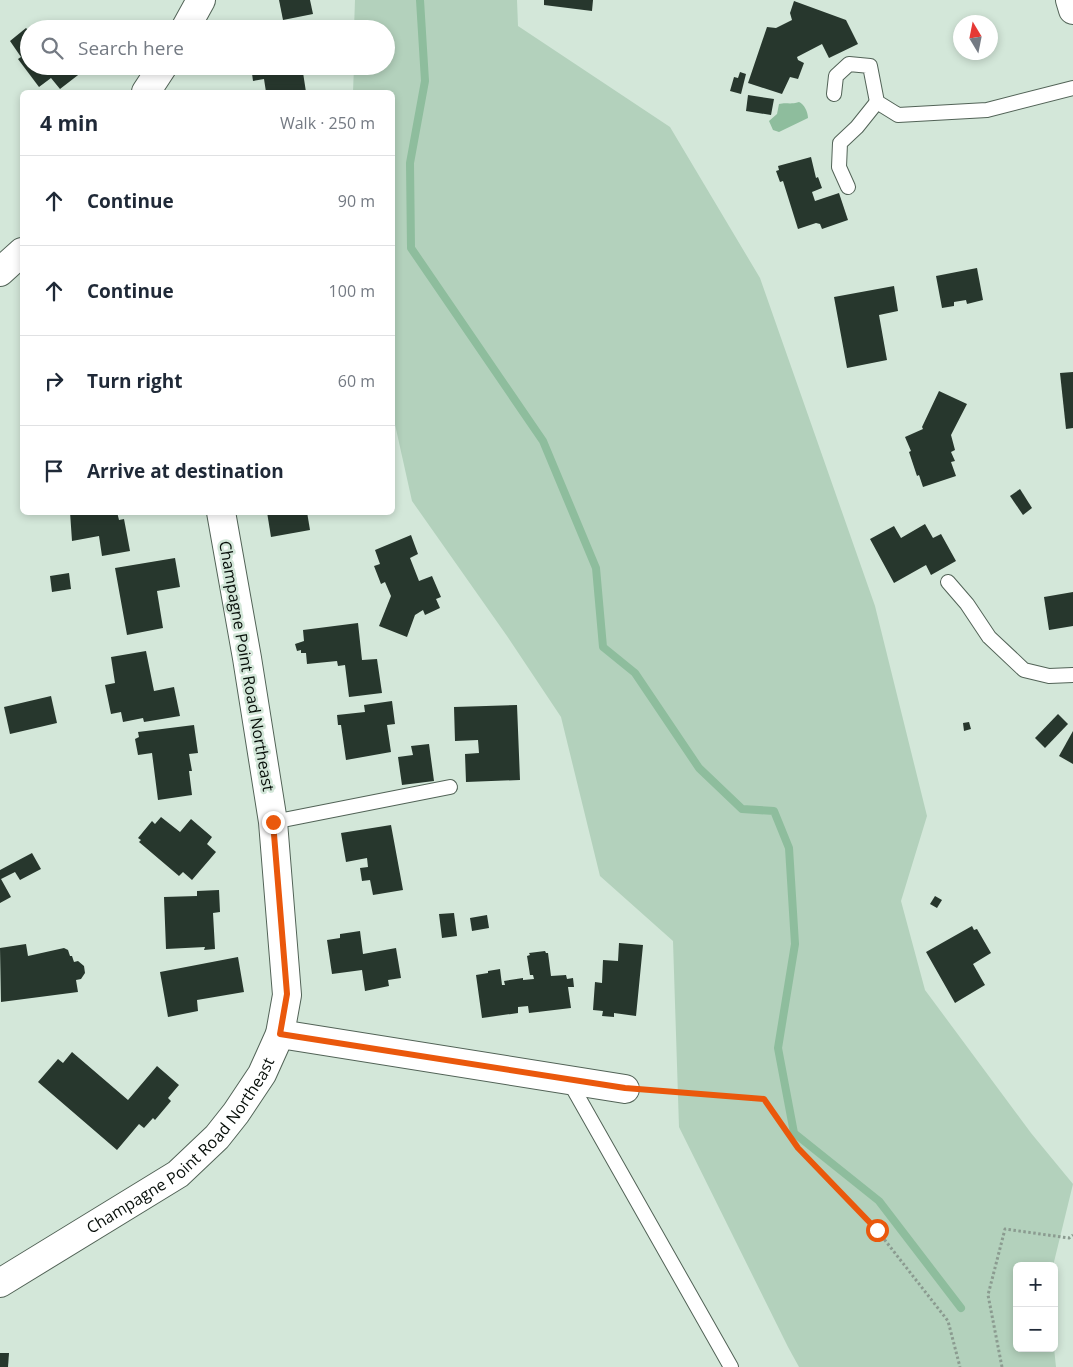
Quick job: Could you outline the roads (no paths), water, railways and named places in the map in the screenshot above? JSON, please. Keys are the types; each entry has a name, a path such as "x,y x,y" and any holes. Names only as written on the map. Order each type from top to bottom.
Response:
{"street":[{"path":"190,20 201,0"},
{"path":"1070,0 1073,10"},
{"path":"147,90 157,75"},
{"path":"0,272 20,254"},
{"name":"Champagne Point Road Northeast","path":"0,1282 178,1174 217,1137 236,1113 262,1074 280,1034 287,994 273,822 248,658 221,515"},
{"path":"280,1034 625,1088"}],"lane":[{"path":"834,94 836,76 849,64 870,66 877,102 898,115 987,110 1073,88"},
{"path":"848,187 839,167 840,143 857,127 877,102"},
{"path":"948,582 967,604 989,637 1024,670 1049,676 1073,675"},
{"path":"273,822 450,788"},
{"path":"568,1080 731,1367"}],"waterway":[{"path":"420,0 425,81 410,163 411,248 543,441 596,568 603,647 635,673 699,768 742,809 774,811 789,848 795,944 778,1048 794,1133 879,1201 961,1308"}]}
